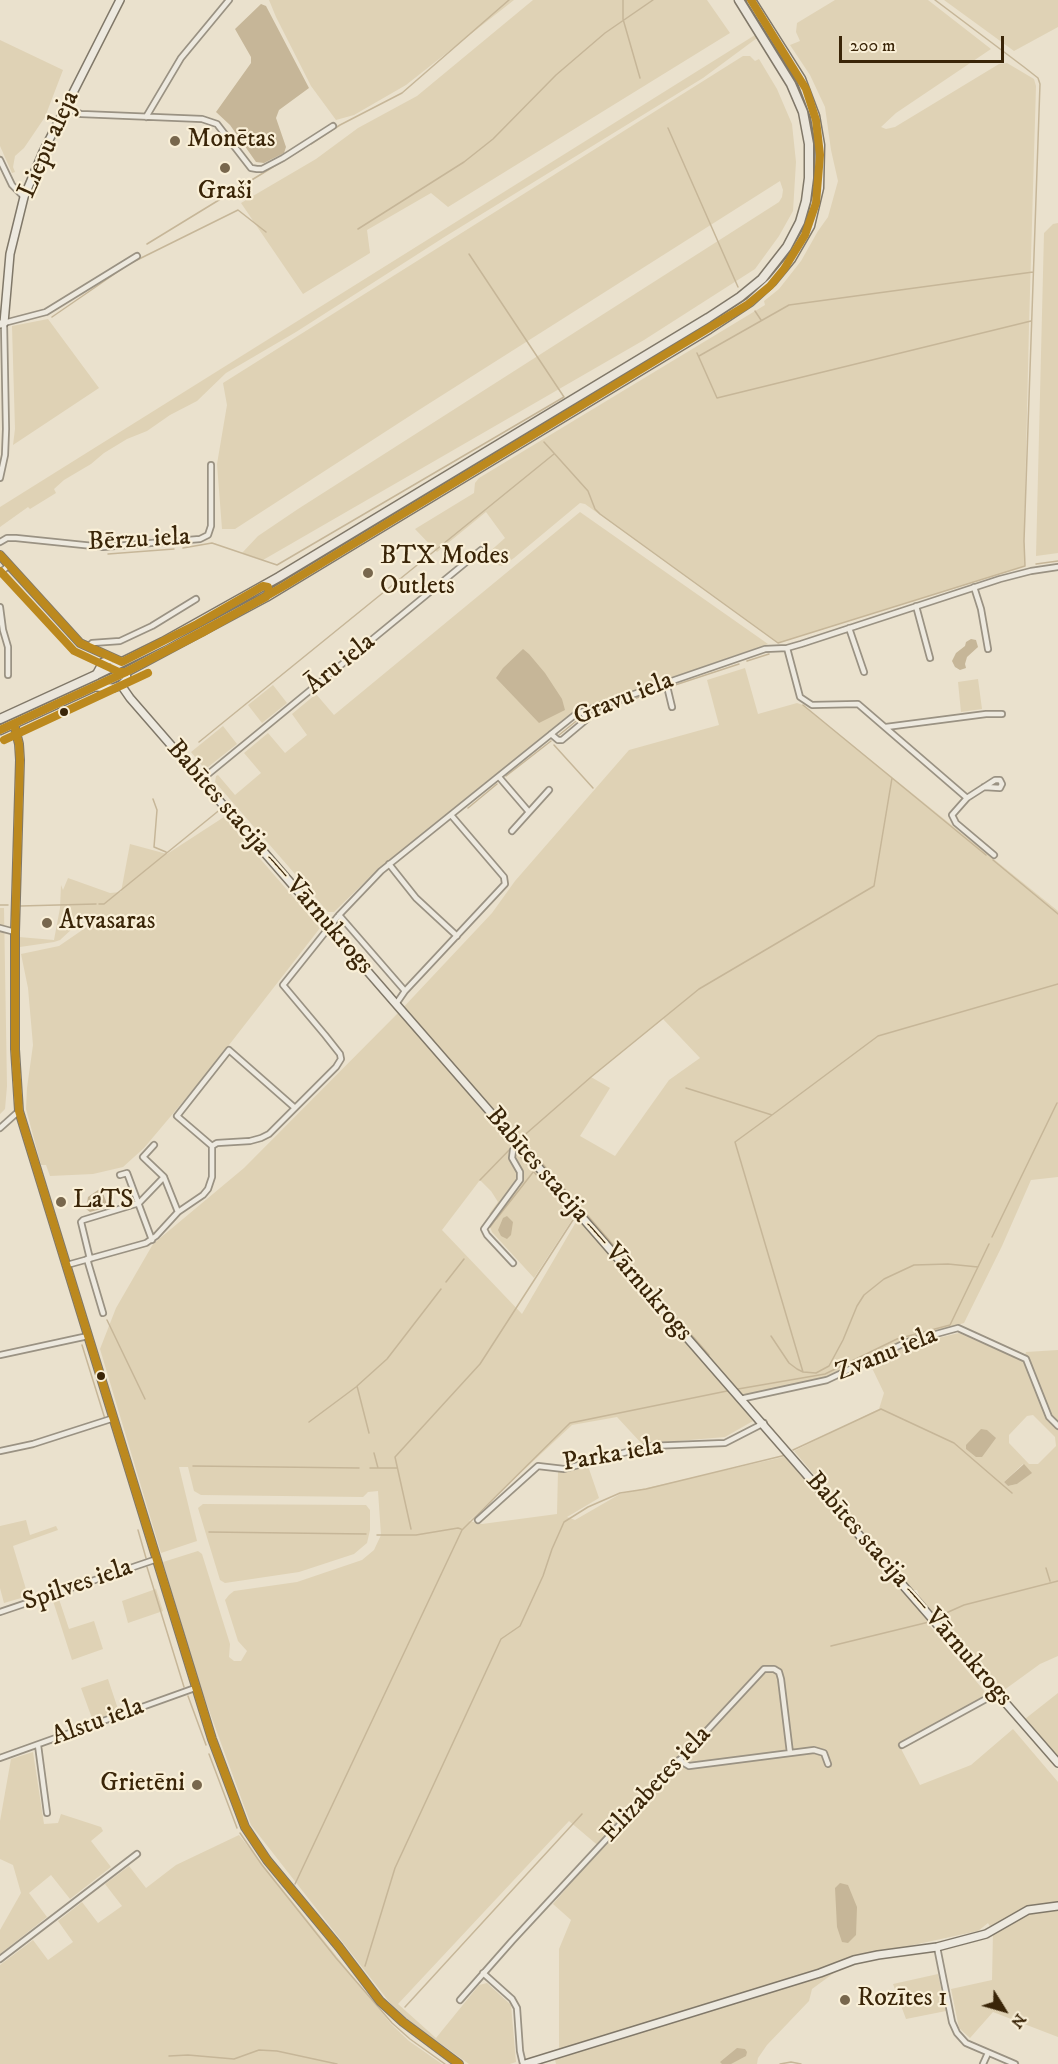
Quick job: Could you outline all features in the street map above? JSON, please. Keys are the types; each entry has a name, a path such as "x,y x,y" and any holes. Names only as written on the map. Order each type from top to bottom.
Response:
{"highway":[{"path":"0,719 96,675 118,660 263,586 708,318 747,291 769,271 787,247 800,222 806,201 810,167 809,144 803,112 791,84 739,0"},
{"path":"0,730 126,672 266,597 710,329 750,302 772,282 791,259 810,226 817,198 820,167 819,135 812,107 801,79 753,3"},
{"path":"263,586 269,590 266,597"}],"street":[{"name":"Liepu aleja","path":"0,477 5,455 2,324 10,254 24,197 42,152 120,0"},
{"path":"146,117 181,58 229,0"},
{"path":"65,108 81,114 202,120 217,124 251,168 257,169 262,169 283,158 333,126"},
{"path":"0,160 12,185 24,197"},
{"path":"2,324 46,312 137,256"},
{"name":"Bērzu iela","path":"0,542 8,538 16,538 103,547 200,539 208,535 211,526 211,465"},
{"name":"Āru iela","path":"201,780 481,550"},
{"path":"0,555 80,643 118,660"},
{"path":"0,573 8,566"},
{"name":"Gravu iela","path":"295,1108 336,1068 340,1054 283,985 339,915 390,864 551,734 582,712 765,649 787,648 974,587 1031,571 1058,569"},
{"path":"974,587 981,609 988,649"},
{"path":"102,664 101,658 92,649 92,643 120,641 152,626 196,599"},
{"path":"916,606 930,658"},
{"path":"0,607 8,647 8,675"},
{"path":"849,628 864,672"},
{"path":"787,648 801,697 812,705 858,704 967,798"},
{"path":"96,675 106,660 118,660"},
{"path":"95,687 113,688 121,685 126,679 126,672"},
{"path":"666,682 672,707"},
{"name":"Babītes stacija — Vārnukrogs","path":"121,685 201,780 740,1399 764,1423 1058,1763"},
{"path":"551,734 558,740 562,740 587,719 582,712"},
{"path":"886,727 1002,714"},
{"path":"14,724 20,760 15,932 15,1049 19,1111 195,1688 233,1798 250,1837 380,2001 402,2022 459,2064"},
{"path":"499,777 530,812"},
{"path":"984,787 967,798 952,815 956,823 994,855"},
{"path":"512,831 549,790"},
{"path":"396,1004 405,991 505,884 506,880 451,815"},
{"path":"390,864 416,898 458,936"},
{"path":"339,915 405,991"},
{"path":"0,928 15,932"},
{"path":"67,1265 152,1240 178,1212 208,1189 212,1177 212,1146 177,1116 229,1050 295,1108 269,1134 261,1138 250,1142 217,1143 212,1146"},
{"path":"0,1128 19,1111"},
{"path":"513,1263 484,1229 520,1180 520,1172 512,1158 513,1150 518,1144"},
{"path":"154,1145 143,1157 164,1177 178,1212"},
{"path":"120,1175 127,1173 152,1240"},
{"path":"103,1313 88,1259 81,1222 139,1203 164,1177"},
{"name":"Zvanu iela","path":"740,1399 827,1380 906,1342 958,1328 1026,1359 1049,1417 1058,1426"},
{"path":"0,1355 89,1336"},
{"path":"0,1451 42,1441 114,1418"},
{"name":"Parka iela","path":"478,1520 538,1466 564,1468 649,1446 725,1443 764,1423"},
{"name":"Spilves iela","path":"0,1612 157,1559"},
{"name":"Elizabetes iela","path":"460,2000 764,1669 769,1668 779,1672 790,1753"},
{"name":"Alstu iela","path":"0,1758 195,1688"},
{"path":"902,1745 997,1693"},
{"path":"38,1744 47,1813"},
{"path":"679,1760 689,1766 820,1751 824,1753 828,1764"},
{"path":"0,1959 138,1854"},
{"path":"483,1973 512,1999 517,2008 520,2050 524,2064 820,1973 854,1960 937,1947 986,1934 1028,1910 1058,1906"},
{"path":"937,1947 952,2022 957,2032 966,2043 1015,2064"},
{"path":"983,2064 988,2053"}],"shaded area":[{"path":"269,0 514,0 406,85 354,115 336,120 311,86"},
{"path":"533,0 707,0 730,33 448,207 431,193 367,230 370,253 303,294 241,203 316,159 358,128 417,96"},
{"path":"835,0 928,0 991,49 896,113 881,127 886,129 895,127 999,64 1007,63 1034,79 1036,86 1025,566 778,643 585,504 580,503 502,566 487,554 505,538 486,512 437,552 415,529 474,493 475,483 479,478 765,305 764,301 779,289 801,261 828,217 838,181 825,107 810,75 790,45 800,41 796,32 797,23"},
{"path":"944,0 1058,0 1058,27 1014,51"},
{"path":"261,4 266,6 309,88 279,110 276,118 286,147 284,153 264,163 256,162 230,125 216,112 251,63 251,57 235,29"},
{"path":"755,35 757,38 703,78 446,236 296,332 226,373 197,401 104,453 91,464 64,480 54,489 56,493 30,509 28,507 0,527 0,507"},
{"path":"0,40 63,70 45,117 24,148 15,156 13,167 15,172 12,173 0,146"},
{"path":"743,56 750,56 755,61 759,59 777,89 792,124 796,162 793,211 779,236 755,269 644,340 263,560 242,553 258,536 298,509 779,202 783,190 780,181 235,529 222,529 217,464 227,405 223,383"},
{"path":"1058,223 1058,553 1036,556 1044,233 1053,224"},
{"path":"48,319 99,388 13,445 15,429 12,326"},
{"path":"580,512 768,644 576,711 375,872 334,912 328,912 215,782 216,776 218,775 235,795 261,773 244,753 268,733 285,753 307,735 292,714 316,694 334,715"},
{"path":"971,639 976,640 978,647 967,657 966,668 960,670 952,661 956,653"},
{"path":"523,649 545,673 562,699 565,710 539,723 496,678"},
{"path":"745,668 758,714 797,703 803,705 1058,911 1058,1177 1031,1180 964,1323 897,1343 826,1377 737,1397 753,1421 725,1437 642,1444 617,1417 572,1425 469,1521 482,1524 557,1514 558,1471 588,1466 599,1498 567,1517 575,1520 620,1494 788,1456 923,1605 917,1590 912,1590 794,1451 879,1409 884,1393 872,1368 875,1366 876,1358 909,1345 959,1333 1023,1361 1026,1352 1058,1350 1058,1656 1040,1664 1000,1693 938,1621 929,1625 986,1693 981,1699 899,1745 920,1785 971,1765 1013,1729 1058,1782 1058,2037 993,2012 970,2038 959,2028 951,1989 992,1980 993,1932 988,1923 978,1931 839,1961 838,1970 812,1989 809,2001 767,2045 758,2058 757,2064 556,2064 555,2060 562,2057 559,2049 559,1949 571,1920 553,1904 601,1848 569,1821 398,2004 436,2038 479,1985 487,1983 511,2005 516,2062 469,2064 394,2008 251,1825 199,1683 163,1562 198,1551 202,1554 230,1644 229,1657 234,1661 241,1661 247,1651 238,1641 225,1600 229,1595 234,1591 297,1582 362,1560 374,1550 381,1535 378,1491 368,1492 363,1497 201,1495 194,1491 188,1467 179,1467 197,1541 161,1553 100,1349 116,1308 153,1244 244,1168 399,1012 492,913 515,881 629,750 719,725 707,680","holes":["663,1019 700,1058 669,1080 615,1156 580,1136 610,1088 591,1077","480,1180 498,1202 489,1214 497,1220 490,1227 492,1232 534,1278 579,1209 583,1210 522,1314 442,1230","1033,1415 1055,1437 1056,1446 1038,1464 1029,1464 1009,1443 1009,1435 1027,1416","1023,1464 1031,1473 1017,1484 1008,1486 1004,1482"]},
{"path":"978,679 982,709 961,712 958,682"},
{"path":"273,685 287,703 262,723 248,705"},
{"path":"223,726 237,744 208,767 203,767 191,752"},
{"path":"224,817 320,928 208,1072 144,1148 123,1167 93,1174 50,1176 46,1165 41,1165 26,1109 33,1045 28,988 21,954 59,946 94,922 86,916 60,940 54,942 20,947 19,937 54,940 60,908 61,885 63,890 68,878 110,893 121,892 130,844 167,854"},
{"path":"0,908 4,908 7,1086 5,1109 0,1114"},
{"path":"98,1190 103,1193 108,1207 90,1212 86,1209 88,1197"},
{"path":"507,1216 513,1222 511,1235 507,1239 501,1236 498,1230 503,1218"},
{"path":"981,1429 987,1430 996,1438 982,1457 976,1457 966,1449 966,1445"},
{"path":"1024,1464 1032,1473 1017,1484 1008,1486 1004,1482"},
{"path":"203,1504 366,1505 370,1510 370,1530 367,1543 354,1554 299,1572 225,1583 220,1580 198,1508"},
{"path":"26,1520 30,1535 56,1526 58,1530 13,1546 28,1596 4,1603 0,1588 0,1526"},
{"path":"156,1589 163,1611 128,1623 122,1601"},
{"path":"59,1599 69,1629 94,1621 103,1649 72,1660 53,1601"},
{"path":"108,1679 119,1712 93,1721 81,1688"},
{"path":"1058,1693 1058,1758 1025,1719"},
{"path":"33,1752 44,1824 58,1823 61,1814 101,1827 103,1831 91,1841 111,1867 70,1899 51,1875 29,1893 47,1917 0,1954 0,1930 21,1893 13,1865 0,1859 0,1821 11,1759"},
{"path":"239,1835 391,2024 409,2041 442,2064 0,2064 0,1965 33,1940 48,1960 73,1942 58,1921 82,1902 98,1923 122,1906 105,1884 129,1866 146,1888 176,1865"},
{"path":"840,1883 848,1885 857,1907 856,1935 848,1943 842,1942 837,1927 835,1888"},
{"path":"938,1974 946,2011 906,2019 893,1984"},
{"path":"737,2048 745,2049 746,2056 731,2064 720,2062"}],"waterway":[{"path":"311,144 340,125 402,93 509,0"},
{"path":"623,0 623,19 640,78"},
{"path":"358,229 464,162 493,139 556,75 605,33 653,0"},
{"path":"544,442 588,491 595,509 600,514 778,643 1025,566 1040,84 1038,78 935,0"},
{"path":"668,128 738,287"},
{"path":"147,244 304,148"},
{"path":"52,317 129,264 238,210 266,232"},
{"path":"183,548 212,543 277,565 564,397 469,254"},
{"path":"699,356 789,305 1033,272"},
{"path":"755,311 761,320"},
{"path":"697,353 717,398 1031,321"},
{"path":"199,742 554,454"},
{"path":"108,554 174,549"},
{"path":"1036,564 1058,561"},
{"path":"747,661 769,654"},
{"path":"672,686 739,664"},
{"path":"589,714 663,689"},
{"path":"803,705 986,855"},
{"path":"559,735 580,718"},
{"path":"506,776 551,741"},
{"path":"554,745 593,788"},
{"path":"520,1139 591,1077 699,989 874,886 892,778"},
{"path":"468,808 497,784"},
{"path":"153,799 157,810 154,847 166,852"},
{"path":"99,904 104,904 222,808"},
{"path":"993,860 1058,914"},
{"path":"276,871 324,927"},
{"path":"20,906 96,904"},
{"path":"0,905 8,905"},
{"path":"330,934 393,1006"},
{"path":"686,1088 772,1115 878,1036 1058,984"},
{"path":"992,1237 1057,1103"},
{"path":"772,1115 735,1142 803,1372"},
{"path":"480,1180 514,1145"},
{"path":"528,1147 709,1355"},
{"path":"519,1155 569,1212"},
{"path":"490,1227 534,1171"},
{"path":"411,1529 395,1457 480,1364 573,1220"},
{"path":"738,1389 825,1374 897,1339 950,1325 989,1244"},
{"path":"446,1282 464,1259"},
{"path":"771,1336 789,1363 803,1372 816,1373 829,1366 864,1295 884,1279 914,1265 948,1264 978,1267"},
{"path":"369,1433 357,1386 387,1359 441,1289"},
{"path":"107,1320 145,1399"},
{"path":"82,1345 105,1419"},
{"path":"309,1422 356,1387"},
{"path":"295,1884 462,1530 570,1423 727,1391"},
{"path":"793,1450 881,1409 954,1443 1012,1493"},
{"path":"374,1453 378,1468 397,1468"},
{"path":"365,1966 395,1868 501,1639 520,1626 564,1522 588,1507 620,1493 646,1489 786,1455"},
{"path":"193,1466 359,1468"},
{"path":"370,1468 378,1468"},
{"path":"377,1535 416,1535 461,1529"},
{"path":"138,1530 146,1558"},
{"path":"209,1532 366,1534"},
{"path":"147,1567 184,1687"},
{"path":"1046,1568 1050,1581"},
{"path":"937,1617 964,1605 1058,1581"},
{"path":"831,1646 929,1622"},
{"path":"188,1696 206,1745"},
{"path":"209,1754 237,1828"},
{"path":"405,2007 582,1814"},
{"path":"240,1833 262,1865 336,1958 392,2023 445,2064"},
{"path":"169,2056 188,2055 234,2059 259,2050 277,2051 337,2064"},
{"path":"780,2064 791,2062 801,2064"}],"transit line":[{"path":"0,571 74,651 119,672 126,672 202,633 284,586 747,305 770,286 784,269 805,235 816,203 820,155 816,120 806,89 751,0"},
{"path":"0,555 80,643 122,662 197,624 263,586 268,587 269,592 266,597 126,672 0,730"},
{"path":"4,740 148,673"},
{"path":"14,724 20,760 15,932 15,1049 19,1111 212,1739 245,1827 267,1860 380,2001 403,2022 459,2064"}],"place":[{"name":"Monētas","path":"175,141"},
{"name":"Graši","path":"225,168"},
{"name":"BTX Modes Outlets","path":"368,573"},
{"name":"Atvasaras","path":"47,923"},
{"name":"LaTS","path":"61,1202"},
{"name":"Grietēni","path":"197,1785"},
{"name":"Rozītes 1","path":"845,2000"}]}
